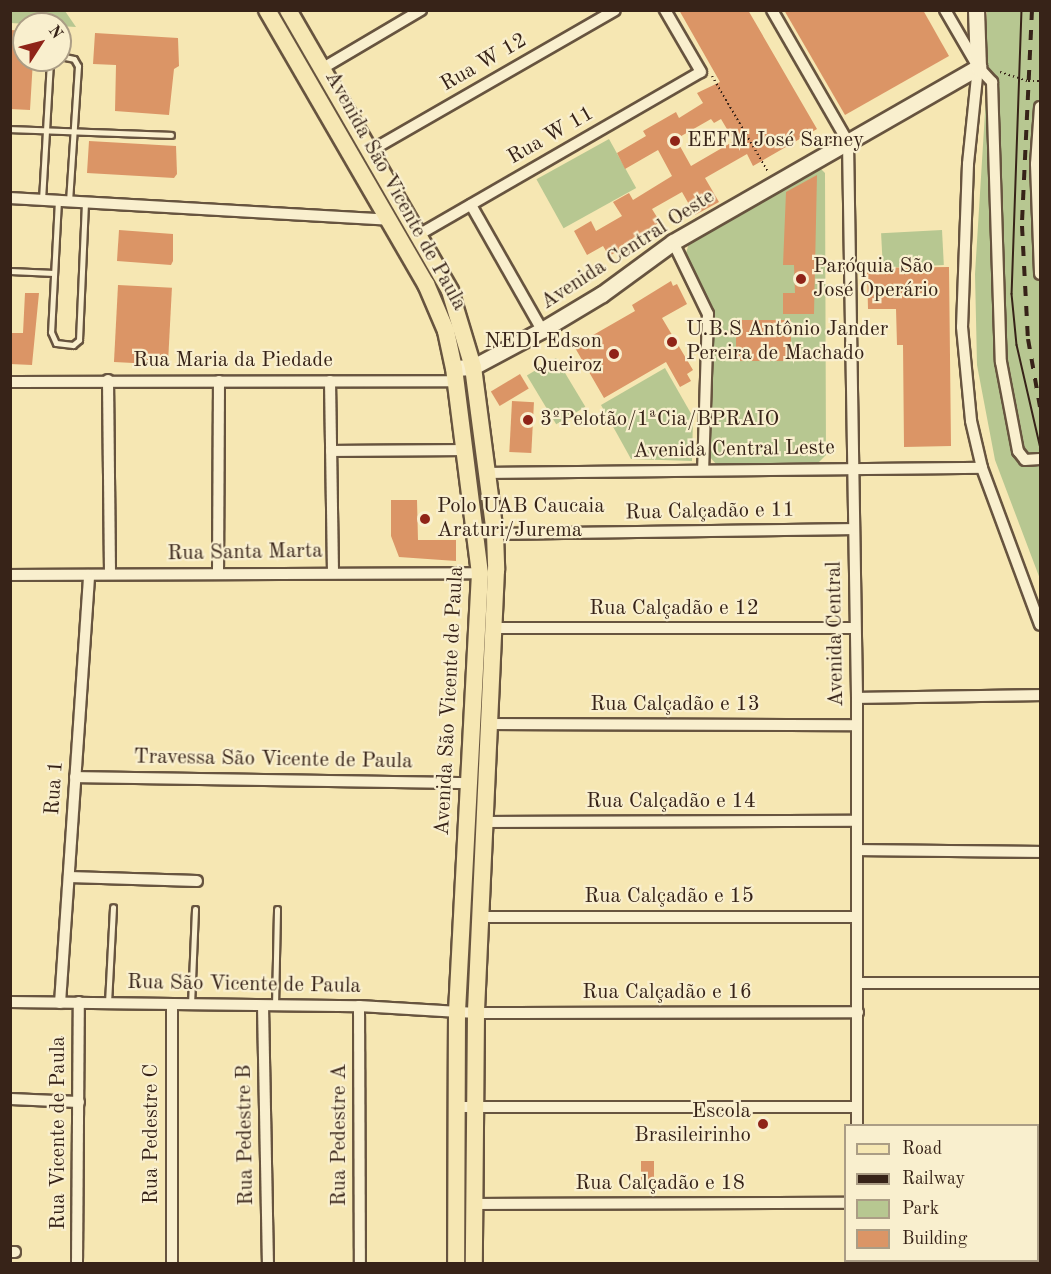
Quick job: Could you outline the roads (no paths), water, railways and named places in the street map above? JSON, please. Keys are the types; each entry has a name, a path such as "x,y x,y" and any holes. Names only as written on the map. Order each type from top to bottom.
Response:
{"main road":[{"name":"Avenida São Vicente de Paula","path":"267,10 437,307 455,375 480,573 457,1011 456,1263"},
{"name":"Avenida São Vicente de Paula","path":"288,10 420,234 461,318 473,367 495,534 492,724 476,1013 474,1263"}],"street":[{"path":"323,68 422,10"},
{"name":"Rua W 12","path":"372,150 615,10"},
{"name":"Rua W 11","path":"420,234 701,72 665,10"},
{"path":"772,10 848,142"},
{"path":"945,10 978,67 992,82 1001,362 1018,451 1025,460 1041,459"},
{"path":"976,10 978,67 968,164 962,327 971,422 982,468 1041,625"},
{"name":"Avenida Central Oeste","path":"455,375 542,330 602,294 673,242 978,67"},
{"path":"1041,107 1036,164 1041,274"},
{"name":"Avenida Central","path":"848,142 857,698 856,821 859,983 857,1124"},
{"path":"10,198 388,220"},
{"path":"471,205 542,330"},
{"path":"673,242 708,314 703,470"},
{"name":"Rua Maria da Piedade","path":"10,382 330,381 455,375"},
{"path":"108,380 110,574"},
{"path":"218,573 219,381"},
{"path":"330,381 333,572"},
{"path":"331,451 465,450"},
{"name":"Avenida Central Leste","path":"487,472 982,468"},
{"name":"Rua Calçadão e 11","path":"495,534 853,529"},
{"name":"Rua Santa Marta","path":"10,575 480,573"},
{"name":"Rua 1","path":"60,1003 89,575"},
{"name":"Rua Calçadão e 12","path":"494,628 855,628"},
{"path":"857,698 1041,695"},
{"name":"Rua Calçadão e 13","path":"492,724 857,725"},
{"name":"Travessa São Vicente de Paula","path":"75,777 469,783"},
{"name":"Rua Calçadão e 14","path":"486,822 856,821"},
{"path":"858,850 1041,852"},
{"path":"69,877 197,880"},
{"name":"Rua Calçadão e 15","path":"480,917 857,917"},
{"path":"859,983 1041,983"},
{"name":"Rua São Vicente de Paula","path":"10,1002 359,1006 476,1013"},
{"name":"Rua Vicente de Paula","path":"77,1263 79,1002"},
{"name":"Rua Pedestre C","path":"172,1004 172,1263"},
{"name":"Rua Pedestre B","path":"263,1006 268,1263"},
{"name":"Rua Pedestre A","path":"359,1006 360,1263"},
{"name":"Rua Calçadão e 16","path":"476,1013 858,1012"},
{"path":"10,1099 79,1102"},
{"path":"457,1107 856,1107"},
{"name":"Rua Calçadão e 18","path":"474,1204 844,1203"}],"lane":[{"path":"72,57 77,63 73,131 54,273 52,338 56,343 73,345 80,335 85,204"},
{"path":"42,200 44,132 50,72"},
{"path":"10,129 171,135"},
{"path":"10,271 54,273"},
{"path":"108,1003 113,907"},
{"path":"191,1005 195,909"},
{"path":"275,1006 277,909"}],"tram line":[{"path":"1022,10 1012,294 1017,345 1040,445"}],"railway":[{"path":"1032,10 1022,226 1028,339 1040,407"}],"place":[{"name":"EEFM José Sarney","path":"675,141"},
{"name":"Paróquia São José Operário","path":"801,279"},
{"name":"U.B.S Antônio Jander Pereira de Machado","path":"672,342"},
{"name":"NEDI Edson Queiroz","path":"614,354"},
{"name":"3ºPelotão/1ªCia/BPRAIO","path":"528,420"},
{"name":"Polo UAB Caucaia Araturi/Jurema","path":"425,519"},
{"name":"Escola Brasileirinho","path":"763,1124"}]}
